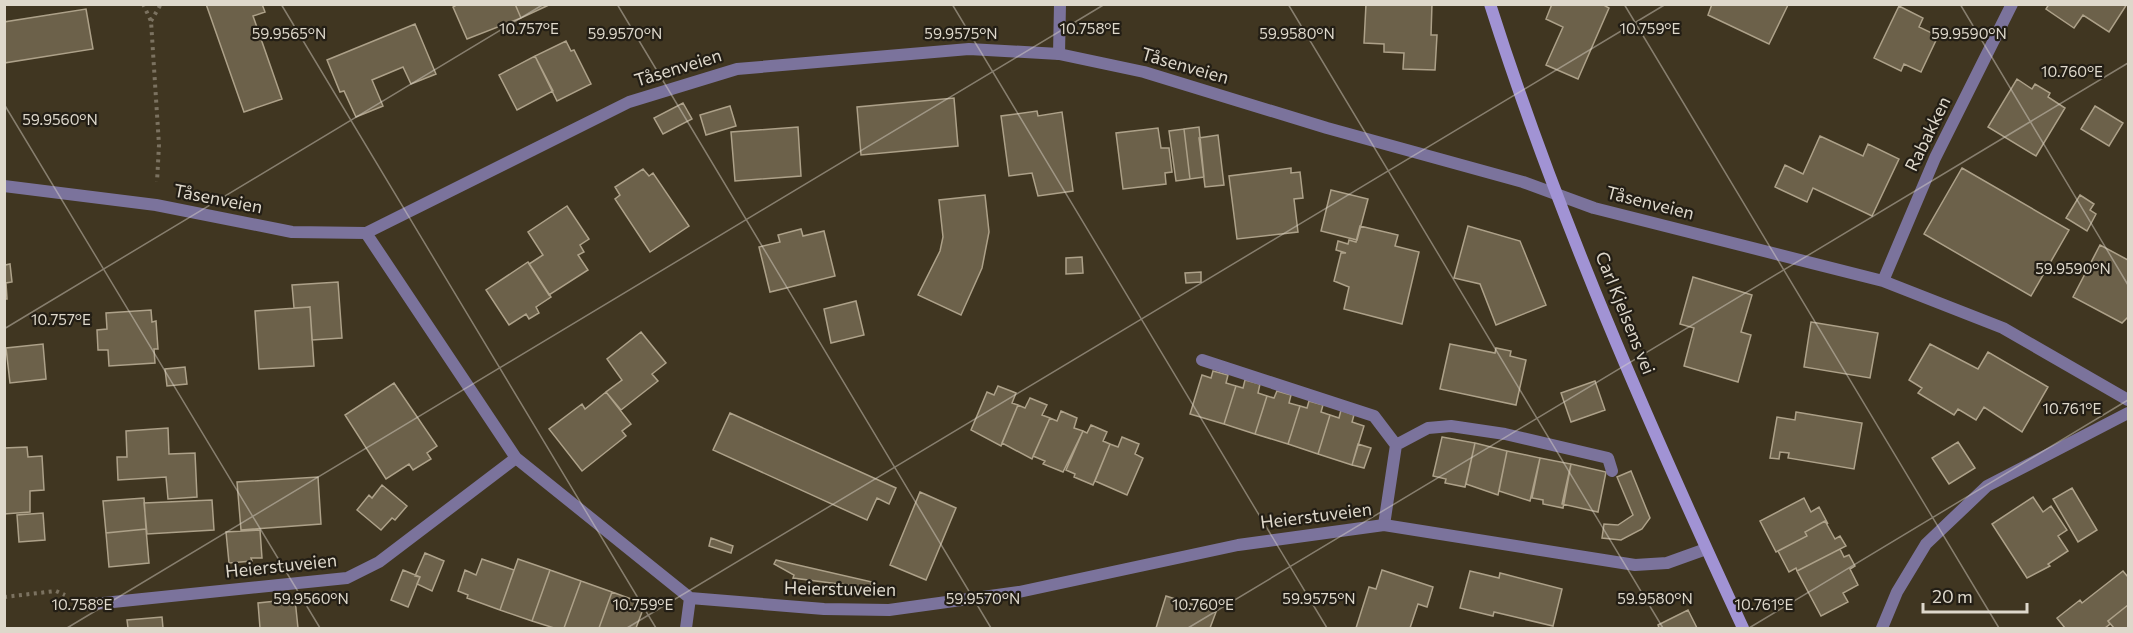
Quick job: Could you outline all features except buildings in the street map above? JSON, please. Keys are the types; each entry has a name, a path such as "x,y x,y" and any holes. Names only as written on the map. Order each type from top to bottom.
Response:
{"main road":[{"name":"Carl Kjelsens vei","path":"1491,4 1526,115 1556,194 1650,423 1743,628"}],"street":[{"path":"1059,54 1060,4"},
{"name":"Rabakken","path":"1883,281 1935,158 2012,4"},
{"name":"Tåsenveien","path":"4,186 156,205 292,232 366,233 629,102 737,69 969,49 1059,54 1144,72 1556,194 1594,208 1883,281 2003,328 2128,400"},
{"path":"366,233 516,458 690,598 686,628"},
{"path":"1202,360 1374,416 1396,445 1428,428 1451,426 1506,434 1608,458 1612,471"},
{"path":"1882,628 1897,592 1926,544 1987,486 2128,413"},
{"name":"Heierstuveien","path":"1384,525 1396,445"},
{"name":"Heierstuveien","path":"84,605 347,578 379,562 516,458"},
{"name":"Heierstuveien","path":"690,598 824,609 889,610 1018,592 1238,544 1384,525 1635,565 1667,562 1706,549"}],"path":[{"path":"143,4 151,21 159,145 156,205"},
{"path":"151,21 161,4"},
{"path":"4,597 56,591 84,605"}]}
